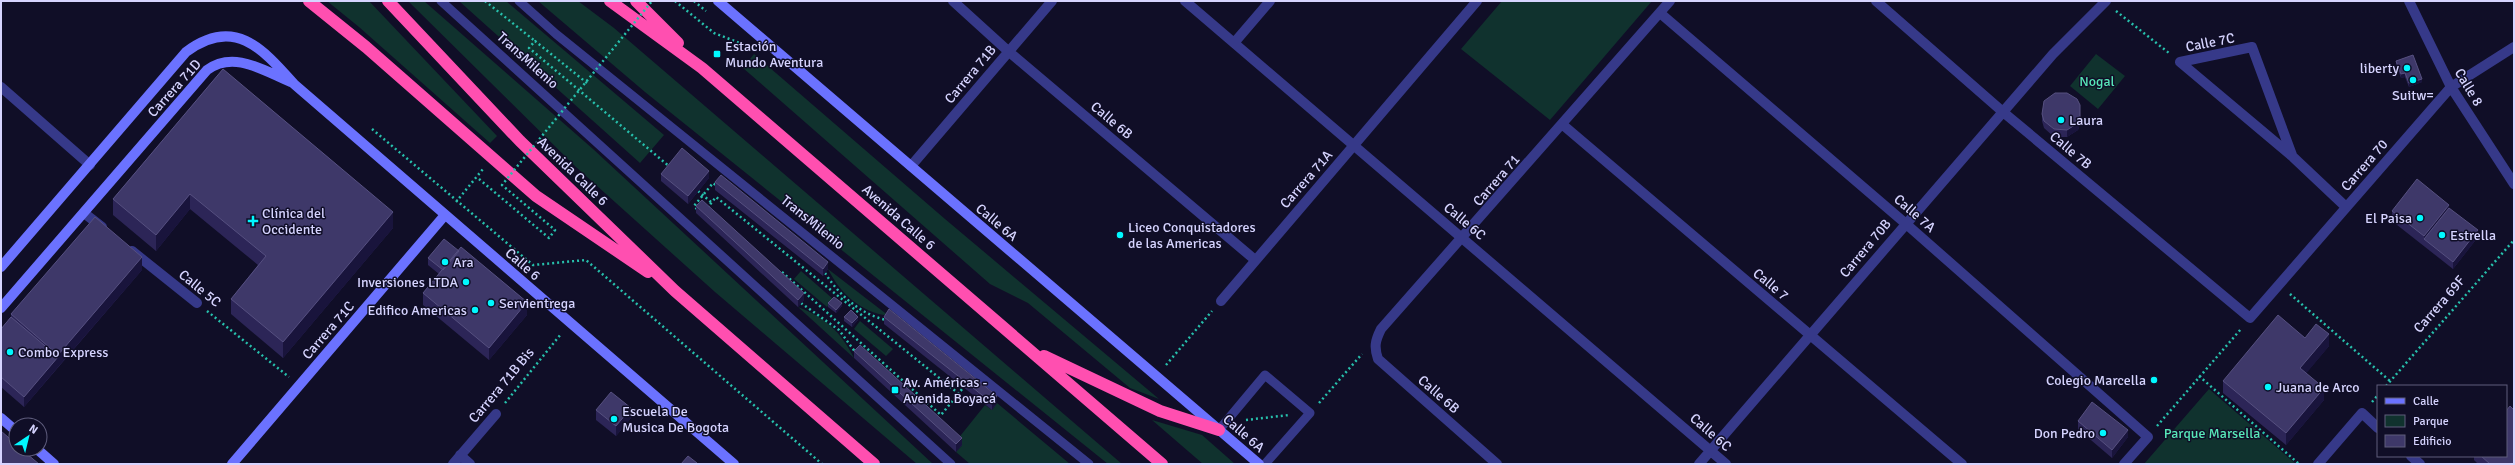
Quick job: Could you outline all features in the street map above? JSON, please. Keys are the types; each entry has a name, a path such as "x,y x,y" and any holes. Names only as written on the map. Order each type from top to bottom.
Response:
{"highway":[{"path":"309,1 366,46 492,159 536,196 675,291"},
{"name":"Avenida Calle 6","path":"388,1 520,141 675,291 874,464"},
{"name":"Avenida Calle 6","path":"610,1 702,68 1162,464"},
{"path":"636,1 702,68"},
{"path":"1028,349 1148,406 1196,424 1223,426"},
{"path":"855,448 860,464"}],"street":[{"name":"Calle 6A","path":"718,1 1157,376 1223,426 1259,464"},
{"name":"Calle 6B","path":"953,1 1008,51 1254,259"},
{"name":"Carrera 71B","path":"911,166 1052,1"},
{"name":"Calle 6C","path":"1185,1 1464,238 1726,464"},
{"path":"1234,43 1270,1"},
{"name":"Carrera 71A","path":"1221,301 1254,259 1477,1"},
{"name":"Carrera 71","path":"1376,339 1381,329 1464,238 1670,1"},
{"name":"Calle 7B","path":"1876,1 2003,112 2250,318"},
{"name":"Carrera 70B","path":"1699,464 1905,223 2053,54 2105,1"},
{"name":"Calle 8","path":"2409,1 2451,87 2514,184"},
{"name":"Calle 7A","path":"1660,13 1905,223 2148,436"},
{"name":"Carrera 71D","path":"1,267 186,52 210,38 222,36 235,38 260,48 294,84"},
{"name":"Calle 7C","path":"2180,62 2252,47 2293,157"},
{"name":"Carrera 70","path":"2250,318 2451,87 2514,48"},
{"name":"Carrera 71D","path":"1,308 213,65 230,60 241,62 294,84"},
{"name":"Calle 7C","path":"2180,62 2293,157 2346,207"},
{"name":"Calle 6","path":"294,84 570,324 734,464"},
{"path":"1,88 90,164"},
{"name":"Calle 7","path":"1563,124 1962,464"},
{"path":"84,213 111,235"},
{"name":"Carrera 71C","path":"232,464 445,215"},
{"name":"Calle 5C","path":"124,244 197,304"},
{"name":"Calle 6B","path":"1376,339 1374,350 1378,360 1497,464"},
{"name":"Carrera 71B Bis","path":"453,464 496,414"},
{"path":"2318,464 2362,414 2377,427"},
{"path":"2124,464 2148,436"},
{"path":"460,456 470,464"},
{"path":"46,457 54,464"},
{"path":"2411,457 2420,464"}],"lane":[{"name":"TransMilenio","path":"441,1 675,211 951,464"},
{"name":"TransMilenio","path":"519,1 556,34 1089,464"},
{"path":"1223,426 1266,375 1310,413 1265,464"}],"path":[{"path":"485,1 587,83"},
{"path":"477,178 550,238 555,230 502,185 587,83 652,1"},
{"path":"2105,1 2180,62"},
{"path":"534,41 528,48 672,168"},
{"path":"366,124 533,265 586,260 822,464"},
{"path":"445,215 492,159"},
{"path":"699,210 694,206 713,183 718,186"},
{"path":"698,191 712,202"},
{"path":"705,210 719,193"},
{"path":"716,196 959,394"},
{"path":"708,206 714,212"},
{"name":"Carrera 69F","path":"2387,385 2514,240"},
{"path":"778,269 941,415"},
{"path":"825,273 844,296 861,310 887,320"},
{"path":"2279,285 2390,381"},
{"path":"1157,376 1221,301"},
{"name":"Calle 5C","path":"197,304 299,385"},
{"path":"801,304 840,330 857,355"},
{"path":"2148,436 2250,318"},
{"name":"Carrera 71B Bis","path":"496,414 570,324"},
{"path":"1223,426 1310,413 1376,339"},
{"path":"2199,376 2299,464"},
{"path":"936,421 963,388"}],"green space":[{"path":"327,1 369,1 497,136 490,143 359,27"},
{"path":"408,1 424,1 593,149 933,464 917,464 715,292 576,167"},
{"path":"459,1 506,1 664,135 640,163"},
{"path":"538,1 578,1 614,28 1122,464 1108,464 645,92"},
{"path":"1502,1 1652,1 1550,120 1461,49"},
{"path":"754,54 945,219 1159,399 1130,388 1028,303 990,284 743,68"},
{"name":"Nogal","path":"2096,54 2125,76 2098,109 2070,86"},
{"path":"828,269 889,316 869,311 853,301 839,287"},
{"path":"801,271 833,299 827,307 794,279"},
{"path":"798,307 808,311 831,326 844,340 854,358"},
{"path":"860,321 893,349 886,356 854,329"},
{"name":"Parque Marsella","path":"2209,389 2296,464 2144,464"},
{"path":"997,403 1070,464 970,464 956,452 962,445 957,440 985,405 992,410"},
{"path":"1152,420 1202,435 1235,464 1203,464"}],"building":[{"path":"2413,55 2422,79 2409,83 2405,73 2401,74 2396,61"},
{"name":"Clínica del Occidente","path":"223,69 393,212 283,342 231,299 266,256 190,194 156,235 113,199"},
{"name":"Laura","path":"2055,93 2067,93 2077,99 2080,105 2080,117 2078,123 2067,130 2054,129 2044,121 2042,114 2044,101"},
{"path":"682,148 709,171 688,196 661,174"},
{"path":"721,175 828,262 823,269 715,182"},
{"name":"El Paisa","path":"2417,179 2449,205 2424,236 2392,211"},
{"path":"702,200 804,293 798,300 696,206"},
{"path":"2449,208 2478,230 2453,262 2424,239"},
{"path":"95,217 142,257 58,355 11,314"},
{"path":"444,239 459,251 443,270 428,258"},
{"name":"Edifico Americas","path":"461,247 527,302 489,348 423,293"},
{"path":"834,297 842,303 836,310 828,303"},
{"path":"889,309 997,396 992,403 884,317"},
{"path":"851,310 858,317 852,323 844,317"},
{"name":"Juana de Arco","path":"2278,315 2305,338 2316,324 2329,334 2300,368 2324,388 2286,433 2223,381"},
{"path":"11,317 58,357 24,397 1,377 1,329"},
{"path":"860,345 962,438 956,444 854,351"},
{"path":"611,392 631,408 616,426 596,410"},
{"name":"Don Pedro","path":"2092,402 2128,430 2112,450 2078,421"},
{"path":"2510,406 2514,410 2514,464 2490,464 2482,457 2507,457 2507,410"},
{"path":"1,431 8,437 8,457 31,457 39,464 1,464"},
{"path":"688,456 697,463 681,464"}],"place":[{"name":"Estación Mundo Aventura","path":"717,54"},
{"name":"liberty","path":"2407,68"},
{"name":"Suitw=","path":"2413,80"},
{"name":"Laura","path":"2061,120"},
{"name":"El Paisa","path":"2420,218"},
{"name":"Clínica del Occidente","path":"253,221"},
{"name":"Liceo Conquistadores de las Americas","path":"1120,235"},
{"name":"Estrella","path":"2442,235"},
{"name":"Ara","path":"445,262"},
{"name":"Inversiones LTDA","path":"466,282"},
{"name":"Servientrega","path":"491,303"},
{"name":"Edifico Americas","path":"475,310"},
{"name":"Combo Express","path":"10,352"},
{"name":"Colegio Marcella","path":"2154,380"},
{"name":"Juana de Arco","path":"2268,387"},
{"name":"Av. Américas - Avenida Boyacá","path":"895,390"},
{"name":"Escuela De Musica De Bogota","path":"614,419"},
{"name":"Don Pedro","path":"2103,433"}]}
